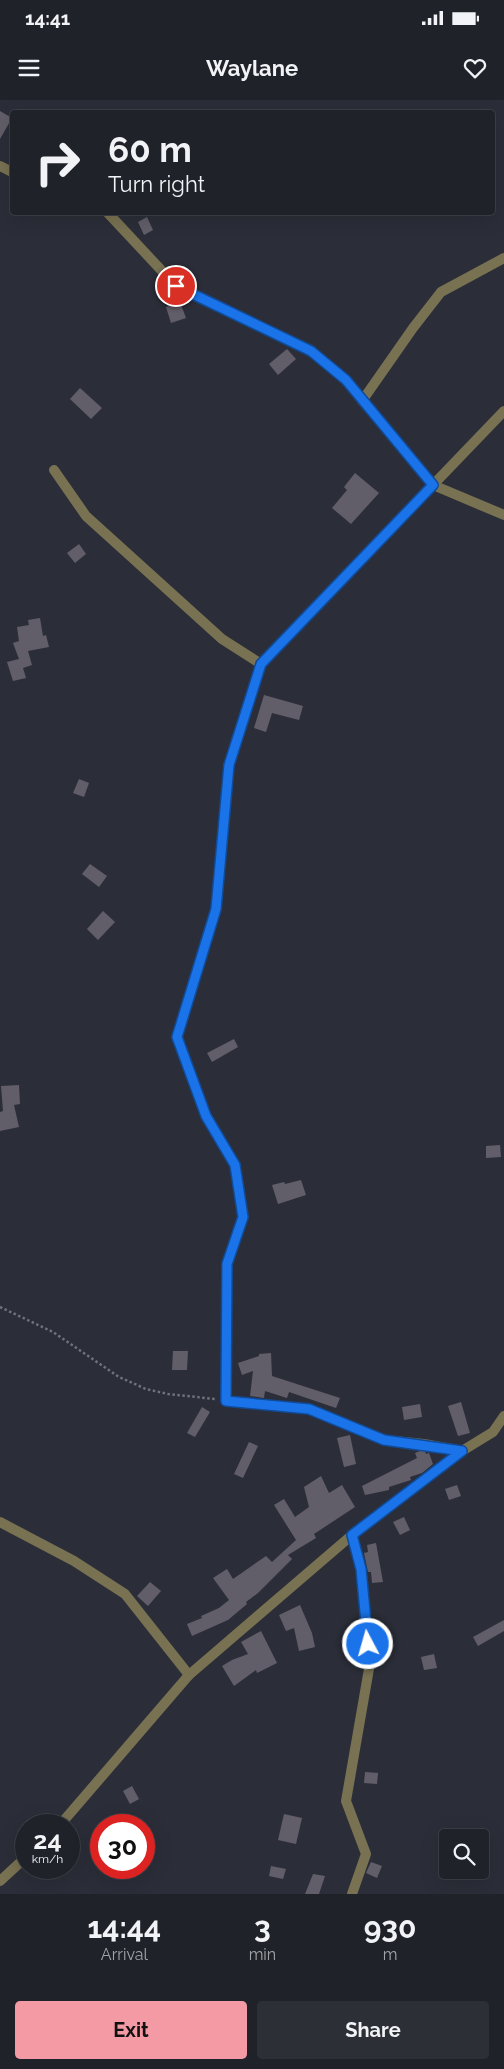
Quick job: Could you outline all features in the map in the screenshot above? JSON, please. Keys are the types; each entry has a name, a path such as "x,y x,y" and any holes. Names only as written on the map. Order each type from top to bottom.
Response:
{"street":[{"path":"110,215 176,286 311,351 346,380 433,485 504,515"},
{"path":"362,401 412,328 441,292 504,258"},
{"path":"462,1451 384,1440 309,1409 226,1401 227,1264 243,1217 235,1165 206,1116 177,1037 216,909 229,765 261,664 504,411"},
{"path":"54,470 86,516 222,639 261,664"},
{"path":"69,1814 189,1675 352,1535 462,1451 493,1432 504,1416"},
{"path":"0,1522 74,1561 125,1594 189,1675"},
{"path":"352,1535 361,1569 370,1663 346,1801 366,1854 352,1894"},
{"path":"0,1881 15,1867"}],"path":[{"path":"0,1307 53,1332 119,1378 146,1389 168,1394 226,1401"}],"building":[{"path":"0,111 10,117 10,122 0,139"},
{"path":"147,217 153,230 144,235 138,222"},
{"path":"180,302 186,318 171,323 166,307"},
{"path":"287,349 296,359 278,375 269,364"},
{"path":"80,388 102,408 91,419 70,399"},
{"path":"355,473 379,493 351,524 332,508 347,490 344,487"},
{"path":"79,544 86,554 75,563 67,553"},
{"path":"40,618 43,636 46,635 49,647 28,651 32,665 23,668 26,678 13,681 7,662 19,659 13,643 19,641 17,627 29,625 28,620"},
{"path":"264,695 303,706 299,720 272,713 266,732 254,728"},
{"path":"79,779 89,783 84,797 73,793"},
{"path":"90,864 107,876 99,887 82,874"},
{"path":"103,911 115,922 98,940 87,929"},
{"path":"234,1039 238,1047 212,1062 207,1053"},
{"path":"19,1085 20,1104 14,1105 19,1127 0,1131 0,1112 3,1111 1,1086"},
{"path":"500,1145 501,1157 486,1158 486,1146"},
{"path":"301,1180 306,1195 278,1204 272,1185"},
{"path":"173,1351 188,1351 187,1370 172,1370"},
{"path":"271,1353 272,1376 340,1398 336,1408 289,1392 287,1398 265,1391 264,1398 250,1396 253,1371 242,1375 238,1363 259,1356 259,1354"},
{"path":"461,1402 470,1433 458,1436 448,1406"},
{"path":"420,1404 422,1417 404,1420 402,1407"},
{"path":"202,1407 210,1412 195,1437 187,1433"},
{"path":"350,1435 356,1464 344,1467 337,1438"},
{"path":"249,1442 258,1446 243,1478 234,1474"},
{"path":"425,1451 426,1454 429,1453 433,1464 422,1473 410,1477 411,1480 389,1487 389,1490 365,1495 362,1486 417,1458 415,1453"},
{"path":"321,1476 329,1493 342,1485 355,1507 314,1534 316,1538 288,1555 292,1559 258,1593 246,1602 247,1604 228,1620 192,1636 187,1624 202,1618 201,1616 219,1608 229,1600 213,1578 227,1569 233,1579 266,1556 272,1562 296,1540 274,1505 284,1499 295,1517 309,1507 304,1487"},
{"path":"457,1485 461,1496 449,1500 445,1489"},
{"path":"404,1517 410,1530 400,1535 393,1522"},
{"path":"376,1543 383,1582 372,1583 371,1572 368,1572 364,1553 368,1552 367,1545"},
{"path":"150,1582 161,1591 148,1606 137,1596"},
{"path":"300,1605 312,1633 315,1647 299,1651 294,1628 286,1631 279,1615"},
{"path":"504,1620 504,1631 478,1646 473,1637"},
{"path":"261,1631 277,1663 257,1673 256,1670 234,1686 222,1666 248,1654 241,1642"},
{"path":"434,1654 437,1668 424,1670 421,1657"},
{"path":"365,1772 378,1773 377,1784 364,1783"},
{"path":"132,1786 139,1799 130,1804 123,1791"},
{"path":"284,1814 302,1818 296,1844 278,1840"},
{"path":"371,1862 382,1866 377,1878 366,1873"},
{"path":"271,1866 286,1869 283,1879 269,1876"},
{"path":"313,1874 325,1876 319,1894 305,1894"}],"route":[{"path":"176,286 311,351 346,380 433,485 261,664 229,765 216,909 177,1037 206,1116 235,1165 243,1217 227,1264 226,1401 309,1409 384,1440 424,1444 462,1451 352,1535 361,1569 368,1644"}]}
